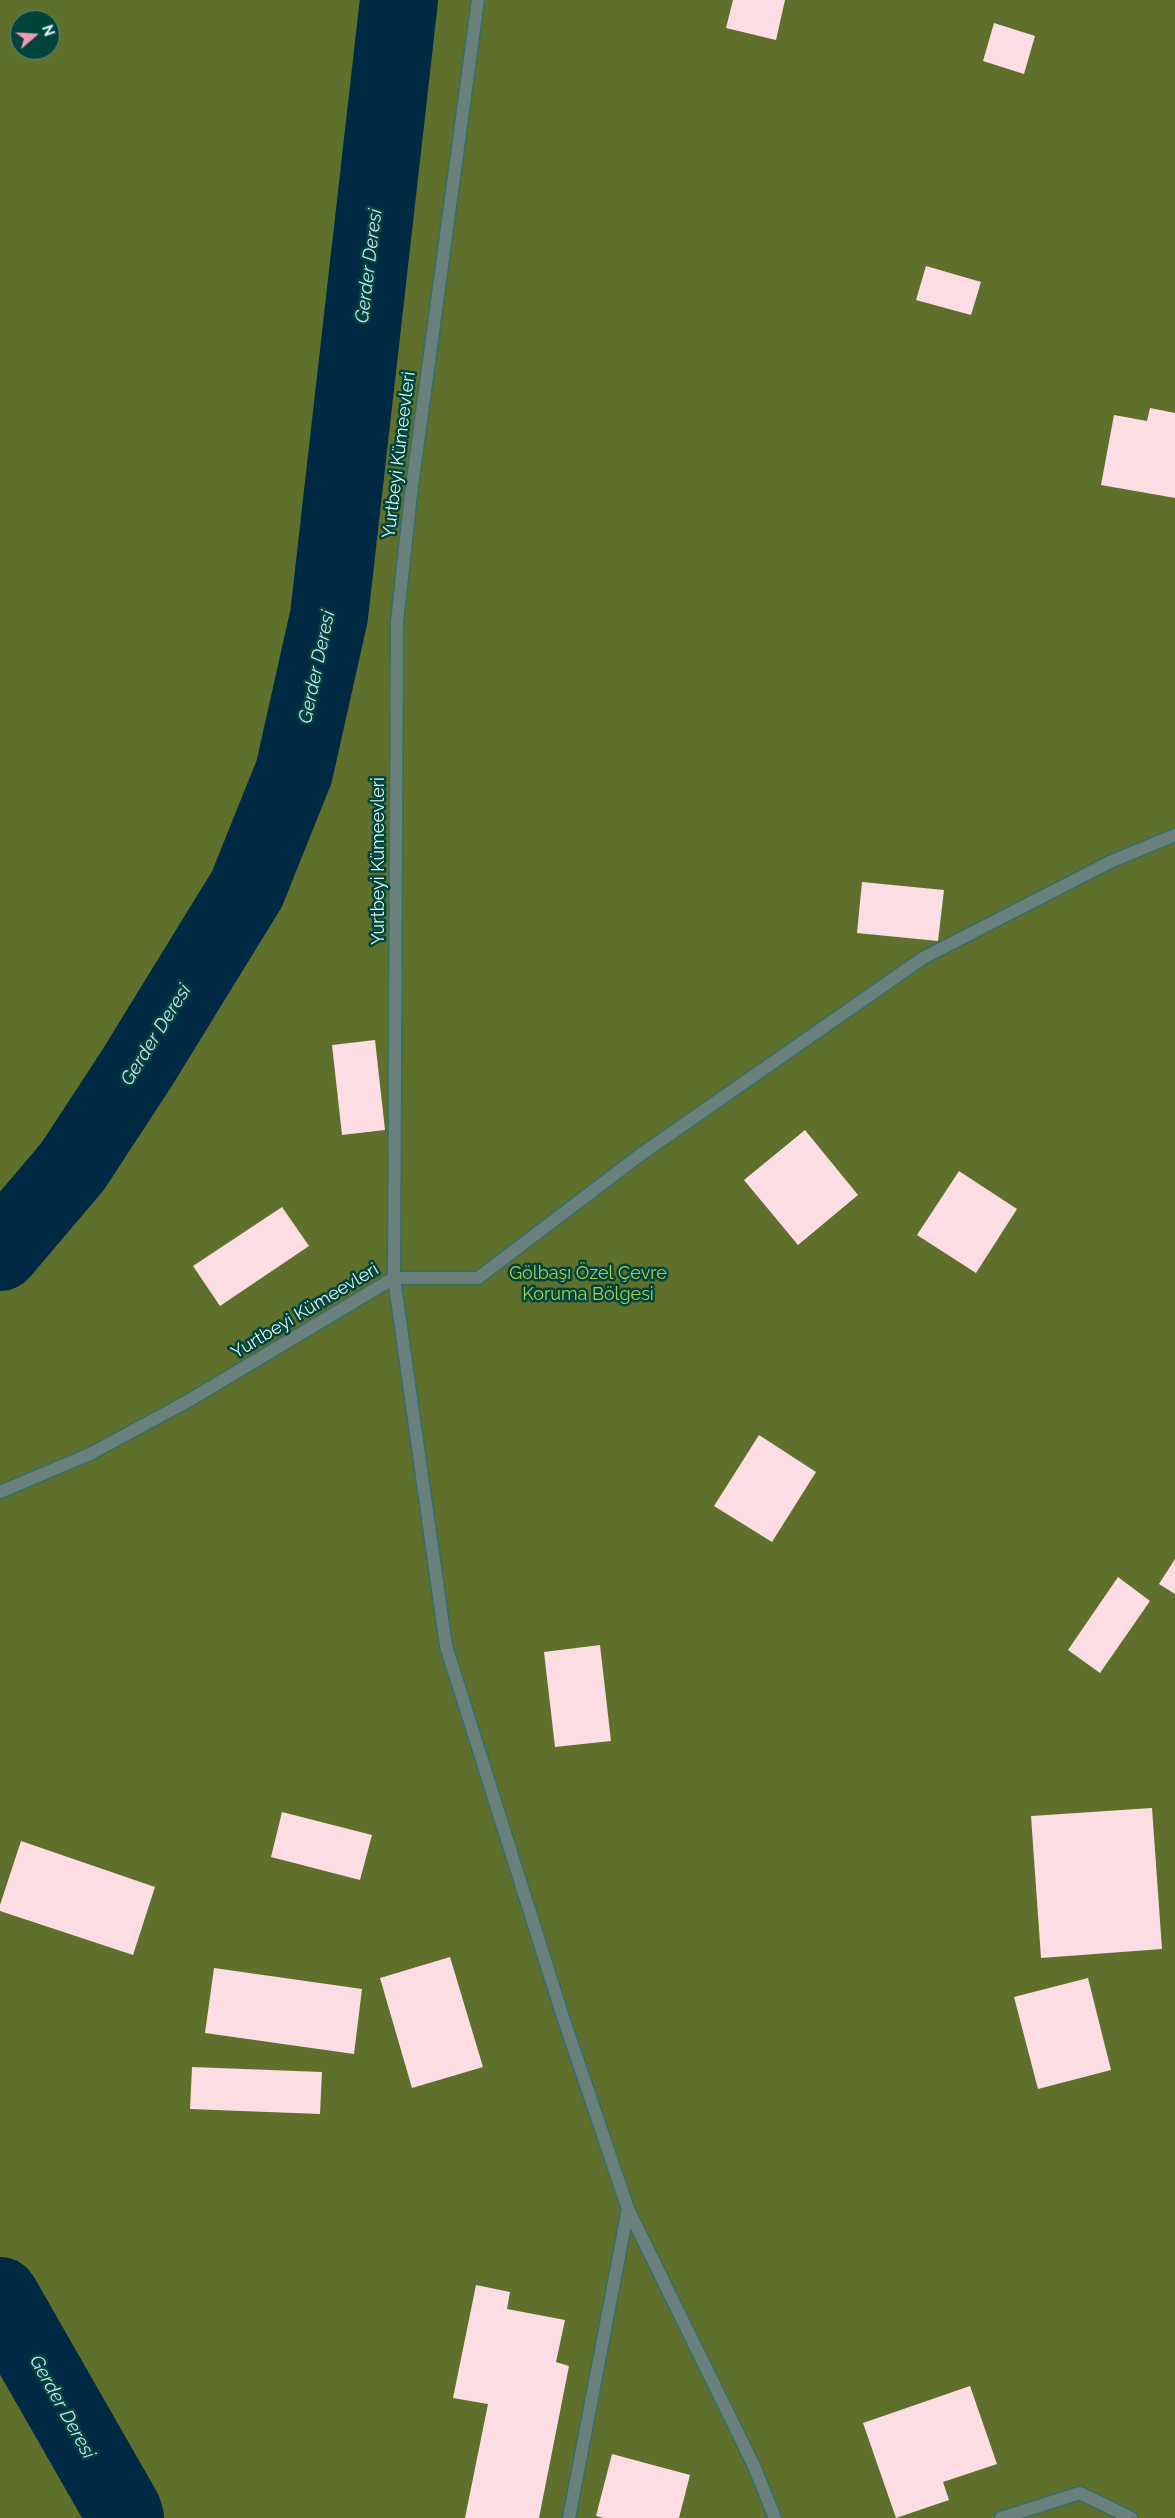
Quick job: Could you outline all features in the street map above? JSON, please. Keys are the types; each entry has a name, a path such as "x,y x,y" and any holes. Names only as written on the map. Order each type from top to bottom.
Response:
{"street":[{"name":"Yurtbeyi Kümeevleri","path":"0,1492 90,1454 188,1401 394,1278 397,622 411,494 478,0"},
{"path":"775,2518 754,2466 628,2209 563,2017 446,1646 394,1278 478,1278 640,1155 923,958 1110,862 1175,835"},
{"path":"570,2518 628,2209"},
{"path":"1001,2518 1080,2493 1131,2518"}],"green space":[{"name":"Gölbaşı Özel Çevre Koruma Bölgesi","path":"0,0 1175,0 1175,2518 0,2518"}],"building":[{"path":"733,0 785,0 776,40 726,28"},
{"path":"994,23 1035,36 1024,74 983,61"},
{"path":"926,266 981,282 971,315 916,300"},
{"path":"1150,408 1175,413 1175,498 1101,485 1114,415 1147,421"},
{"path":"862,882 944,890 938,941 857,933"},
{"path":"375,1040 385,1130 342,1135 332,1045"},
{"path":"805,1130 858,1195 798,1245 744,1180"},
{"path":"959,1171 1017,1209 976,1273 917,1235"},
{"path":"282,1207 309,1246 220,1306 193,1266"},
{"path":"759,1435 816,1472 772,1542 714,1506"},
{"path":"1175,1559 1175,1594 1159,1584"},
{"path":"1118,1577 1150,1601 1100,1673 1068,1650"},
{"path":"600,1645 611,1741 555,1747 544,1652"},
{"path":"1152,1808 1162,1949 1041,1958 1031,1816"},
{"path":"282,1812 372,1835 360,1880 271,1857"},
{"path":"21,1841 155,1887 133,1955 0,1911 0,1905"},
{"path":"450,1957 483,2067 412,2088 380,1978"},
{"path":"214,1968 362,1989 354,2054 205,2033"},
{"path":"1088,1978 1111,2070 1038,2089 1014,1997"},
{"path":"192,2067 322,2072 320,2114 190,2109"},
{"path":"476,2285 510,2292 507,2309 565,2320 556,2362 569,2366 539,2518 465,2518 488,2404 453,2398"},
{"path":"970,2386 997,2464 943,2482 949,2500 896,2518 863,2423"},
{"path":"612,2454 690,2475 679,2518 604,2518 596,2516"}],"waterway":[{"name":"Gerder Deresi","path":"0,1252 73,1166 137,1068 247,889 294,772 329,616 399,0"},
{"name":"Gerder Deresi","path":"0,2296 123,2511 125,2518"}]}
